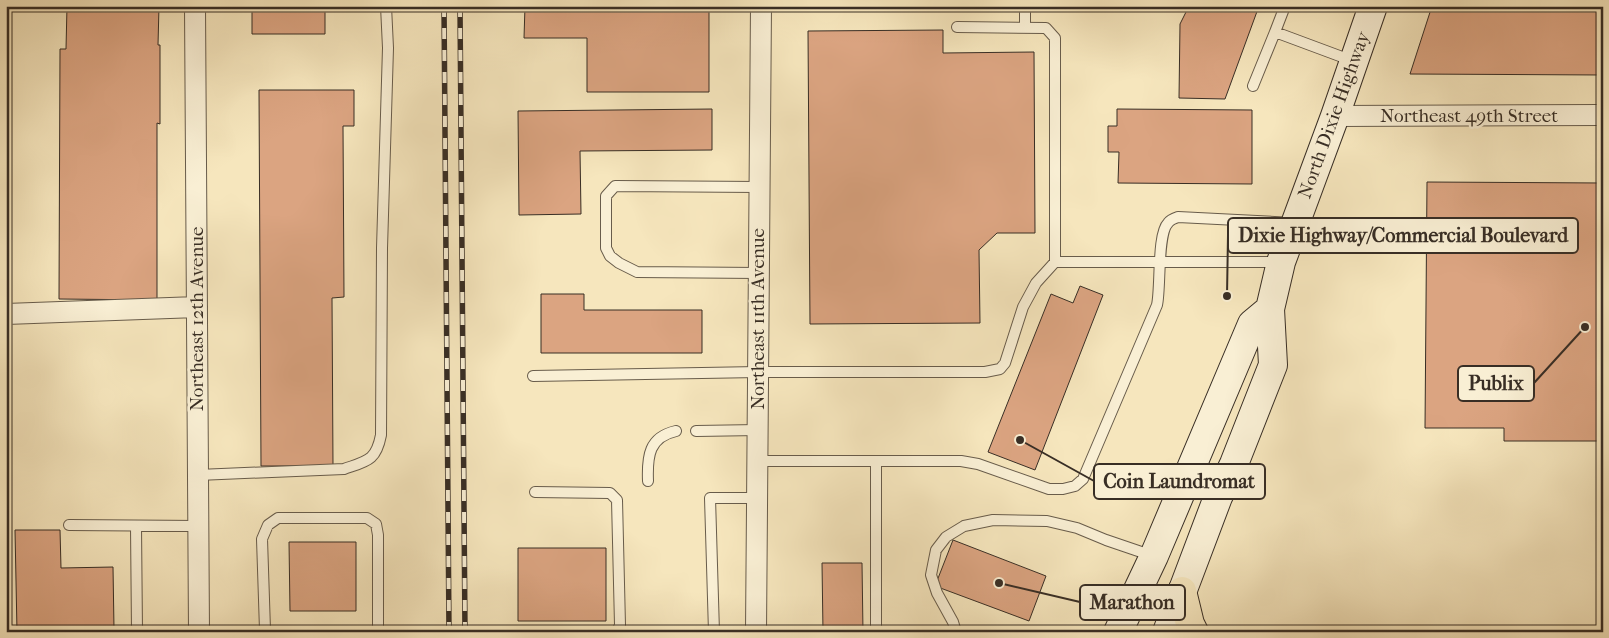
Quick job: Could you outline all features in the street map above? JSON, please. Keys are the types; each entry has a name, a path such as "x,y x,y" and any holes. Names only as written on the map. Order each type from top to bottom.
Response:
{"main road":[{"name":"North Dixie Highway","path":"1167,632 1218,497 1234,464 1274,365 1270,309 1281,262 1373,6"},
{"path":"1118,632 1154,556 1252,324 1270,309"},
{"path":"1182,591 1190,624 1194,632"}],"street":[{"name":"Northeast 12th Avenue","path":"195,6 199,632"},
{"name":"Northeast 11th Avenue","path":"756,632 761,6"},
{"name":"Northeast 49th Street","path":"1335,116 1603,115"},
{"path":"6,314 197,307"}],"lane":[{"path":"198,475 344,469 365,462 378,450 381,435 382,248 388,57 386,6"},
{"path":"1025,6 1025,28"},
{"path":"1254,86 1285,6"},
{"path":"533,376 758,372 985,372 1000,369 1005,363 1023,307 1036,283 1055,262 1055,38 1046,28 956,27"},
{"path":"1275,32 1354,62"},
{"path":"759,187 615,186 606,196 605,231 606,248 610,256 637,272 759,273"},
{"path":"758,461 961,461 978,464 1049,490 1075,486 1083,479 1157,305 1160,292 1163,231 1168,222 1178,216 1295,223"},
{"path":"1055,262 1281,262"},
{"path":"696,431 758,430"},
{"path":"648,481 648,462 651,450 655,443 666,433 676,431"},
{"path":"876,461 876,632"},
{"path":"535,492 610,493 617,500 620,625 617,632"},
{"path":"714,632 710,498 757,498"},
{"path":"267,632 265,630 262,539 268,525 278,518 367,518 376,524 378,535 378,632"},
{"path":"956,632 953,622 937,593 931,575 936,550 946,537 964,526 993,520 1047,521 1077,528 1154,556"},
{"path":"69,525 199,526"},
{"path":"136,526 137,632"}],"building":[{"path":"67,6 159,6 160,124 157,123 157,300 59,299 60,49 66,49"},
{"path":"252,6 325,6 325,34 252,34"},
{"path":"525,6 709,6 709,92 587,92 587,38 524,38"},
{"path":"1189,6 1259,6 1225,99 1179,98 1180,24"},
{"path":"1432,6 1603,6 1603,75 1410,74"},
{"path":"943,30 943,53 1034,52 1035,233 997,233 979,250 980,323 810,324 808,31"},
{"path":"259,90 354,90 354,126 343,126 344,297 332,298 333,466 261,466"},
{"path":"712,109 712,150 580,151 581,214 519,215 518,111"},
{"path":"1117,109 1252,110 1252,184 1118,183 1119,152 1108,152 1108,126 1117,126"},
{"path":"1427,182 1603,183 1603,441 1504,441 1504,428 1425,428"},
{"path":"1080,286 1103,295 1035,470 988,452 1051,294 1073,303"},
{"path":"541,294 584,294 584,310 702,310 702,353 541,353"},
{"path":"15,530 60,530 61,568 113,567 114,629 64,629 64,632 17,632"},
{"path":"953,540 1046,576 1029,621 935,586"},
{"path":"289,542 356,542 356,611 290,611"},
{"path":"518,548 606,548 606,621 518,621"},
{"path":"822,563 862,563 863,632 823,632"}],"railway":[{"path":"444,6 449,632"},
{"path":"460,6 465,632"}],"place":[{"name":"Dixie Highway/Commercial Boulevard","path":"1227,296"},
{"name":"Publix","path":"1585,327"},
{"name":"Coin Laundromat","path":"1020,440"},
{"name":"Marathon","path":"999,583"}]}
